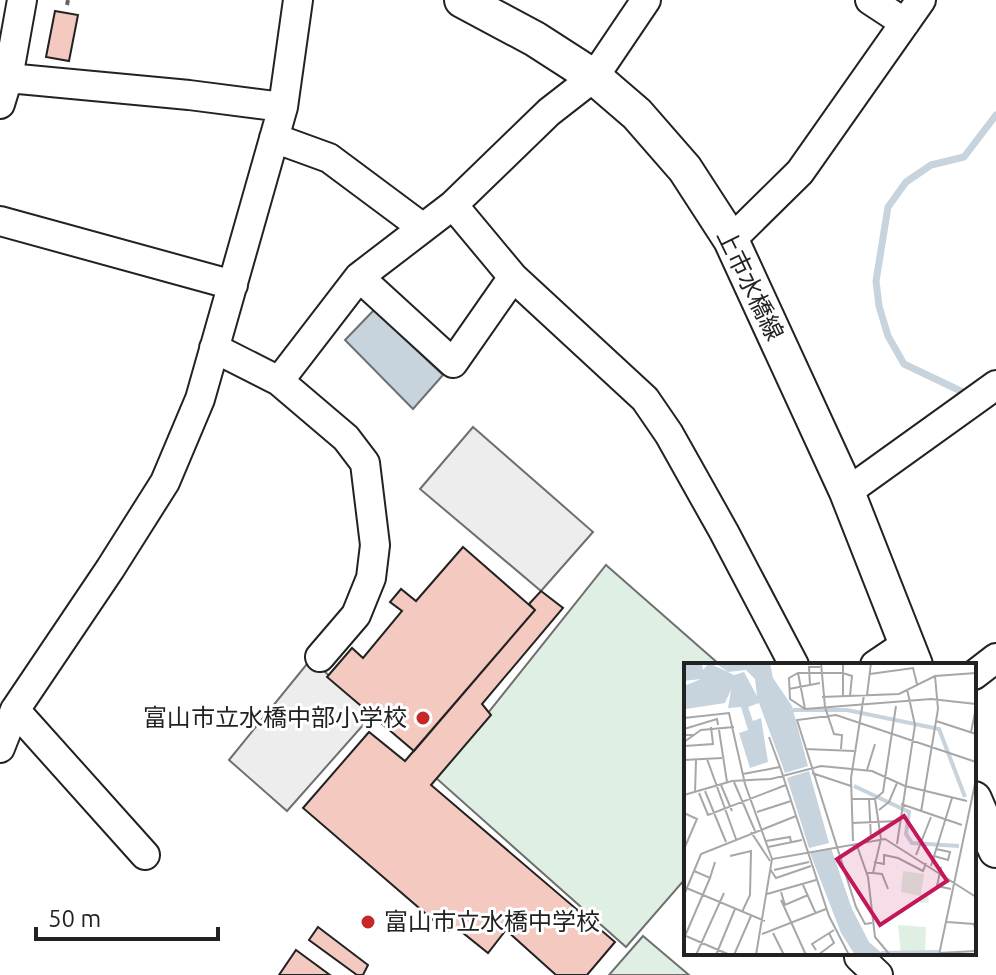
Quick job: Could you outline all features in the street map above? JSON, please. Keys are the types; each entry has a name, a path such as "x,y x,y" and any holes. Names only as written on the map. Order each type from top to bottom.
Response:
{"main road":[{"name":"上市水橋線","path":"462,0 499,8 535,39 594,77 637,114 685,169 731,240 847,492 911,654"}],"street":[{"path":"22,0 4,91 189,95 283,107"},
{"path":"0,748 15,710 165,482 200,399 283,107 298,0"},
{"path":"279,381 359,277 453,205 549,112 594,77 646,0"},
{"path":"731,240 800,172 913,12 870,0"},
{"path":"274,138 329,158 423,228"},
{"path":"453,205 513,277 645,399 669,434 793,663"},
{"path":"0,221 233,285"},
{"path":"359,277 453,363 513,277"},
{"path":"214,348 279,381 346,438 365,463 375,545 371,578 356,615 320,657"},
{"path":"847,492 996,385"},
{"path":"882,663 911,654"},
{"path":"976,673 996,658"},
{"path":"15,710 145,855"},
{"path":"860,955 859,957 878,975"}],"green space":[{"path":"606,565 718,663 684,663 684,880 626,947 436,778"},
{"path":"643,936 689,975 609,975"}],"shaded area":[{"path":"374,310 443,375 413,409 345,340"},
{"path":"473,427 593,532 541,591 420,489"},
{"path":"311,659 372,715 287,811 229,760"}],"building":[{"path":"55,11 78,15 69,61 46,57"},
{"path":"463,547 535,610 414,751 327,677 352,648 363,658 402,611 390,602 401,589 416,601"},
{"path":"541,591 563,608 482,704 491,715 431,785 615,942 587,975 556,975 506,930 488,953 453,925 447,932 303,808 369,732 405,761 535,610 529,604"},
{"path":"318,927 368,965 363,975 357,975 309,940"},
{"path":"296,950 330,975 279,975"}],"waterway":[{"path":"969,395 904,364 888,336 876,281 888,207 906,182 931,165 964,157 996,115"}],"place":[{"name":"富山市立水橋中部小学校","path":"423,718"},
{"name":"富山市立水橋中学校","path":"368,922"}]}
